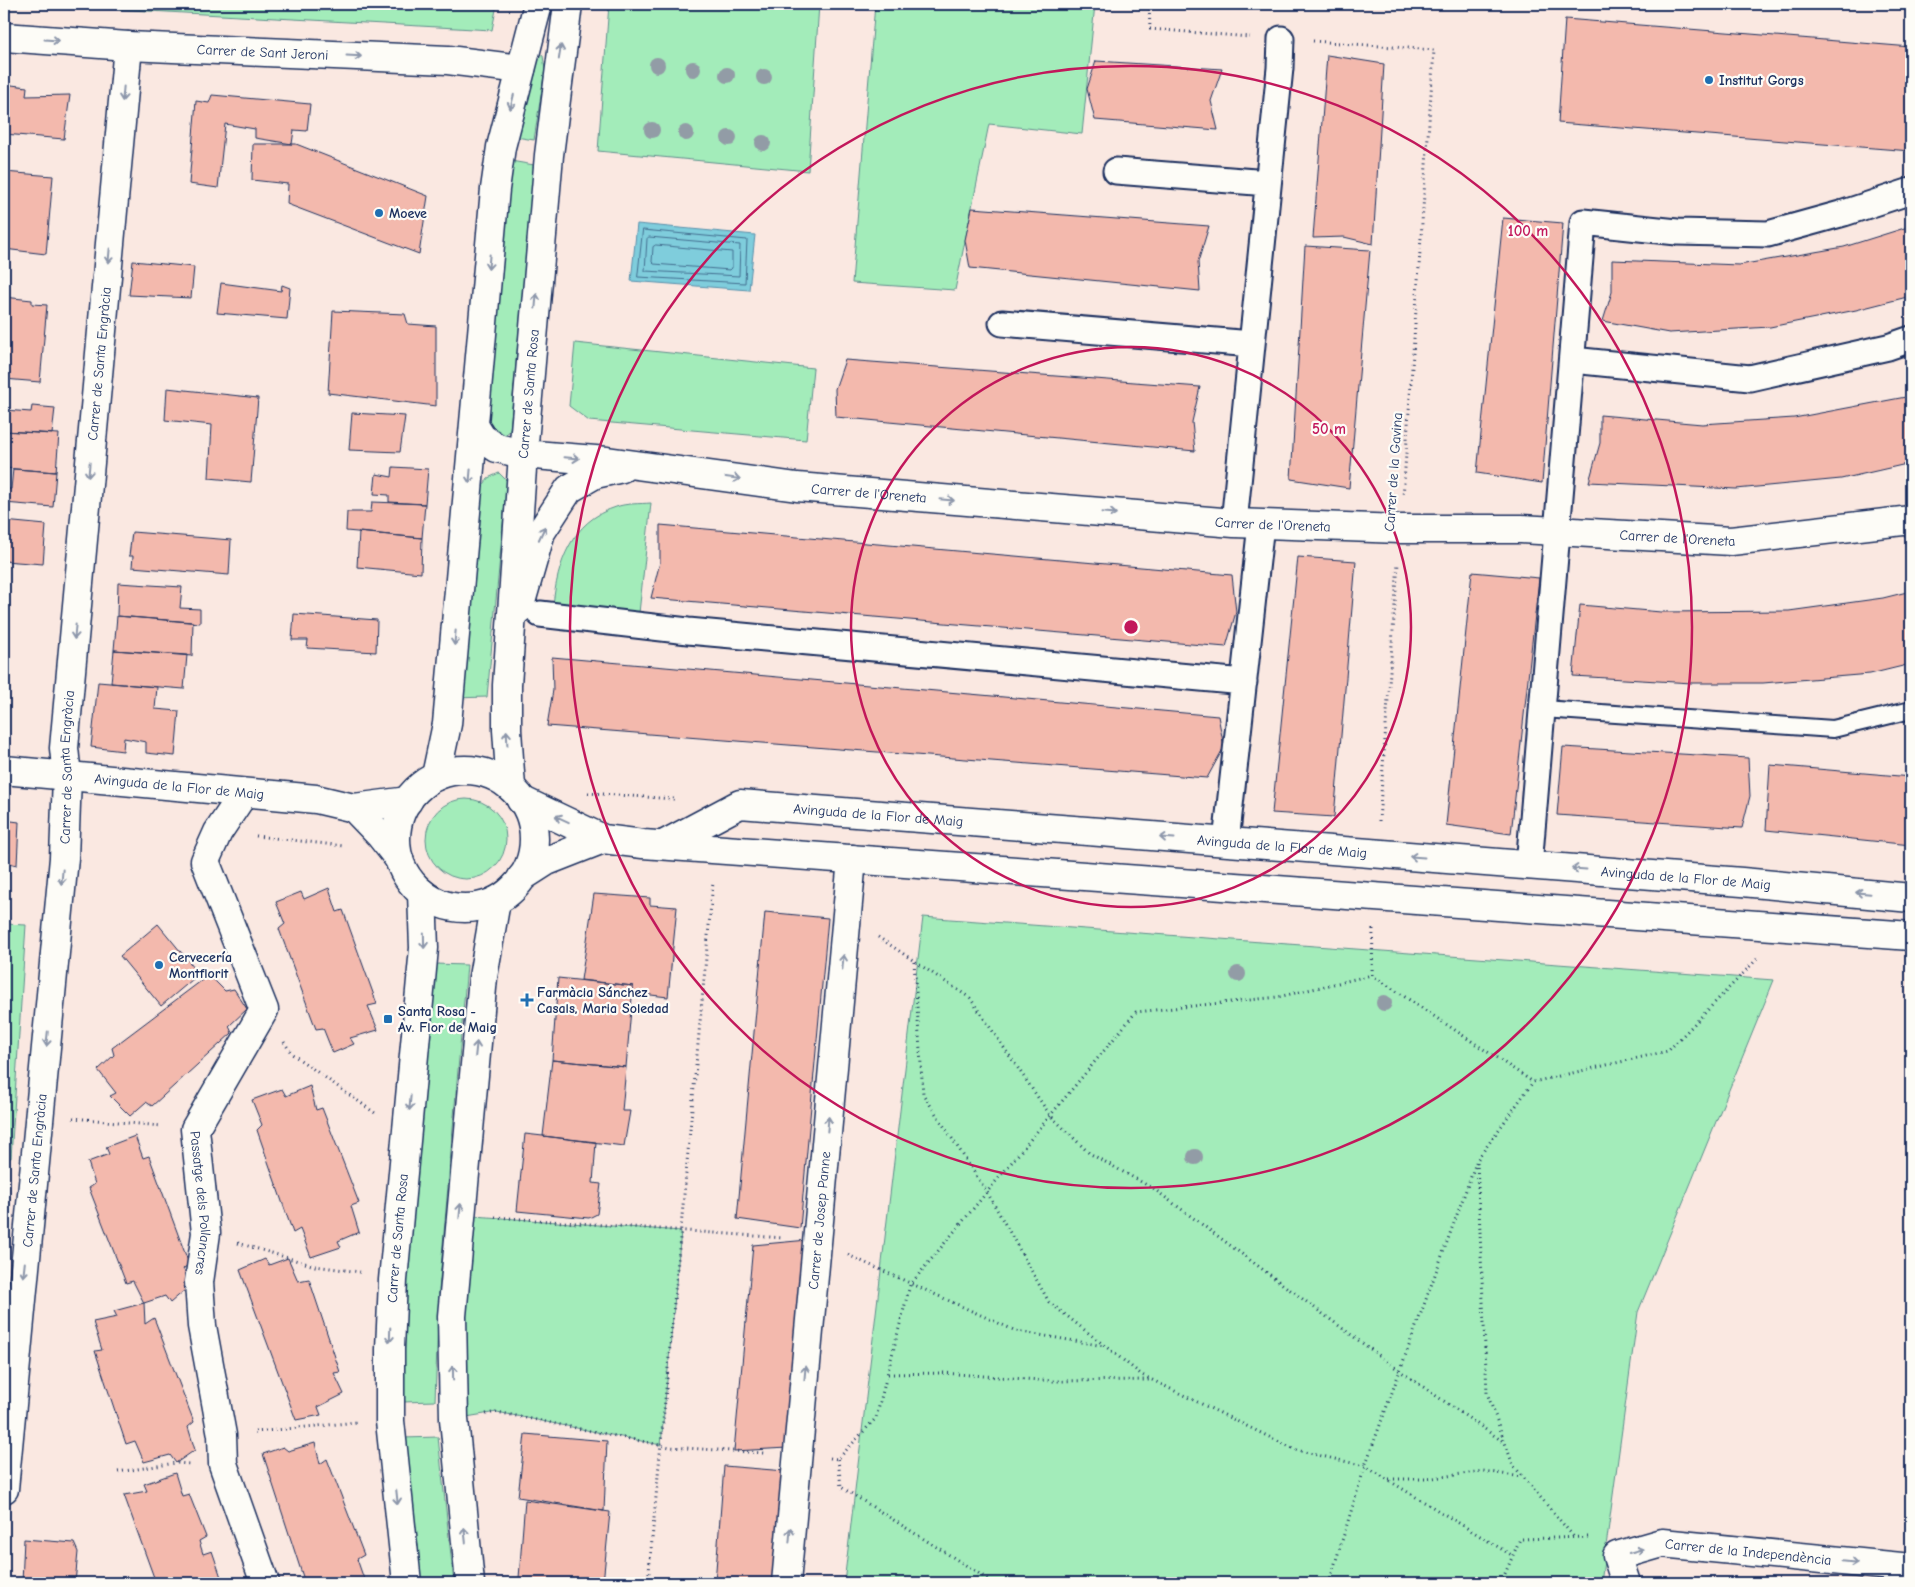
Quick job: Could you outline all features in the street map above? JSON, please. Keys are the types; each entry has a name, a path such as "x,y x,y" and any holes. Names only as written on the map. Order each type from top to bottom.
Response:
{"street":[{"path":"436,776 447,724 495,189 501,147 538,4"},
{"name":"Carrer de Santa Rosa","path":"516,793 507,730 509,647 548,155 568,4"},
{"name":"Carrer de Sant Jeroni","path":"4,36 128,46 448,60 521,69"},
{"path":"1234,523 1280,68 1281,39"},
{"name":"Carrer de Santa Engràcia","path":"4,1489 64,858 67,776 64,748 128,46"},
{"path":"1116,170 1268,183"},
{"path":"1529,866 1583,222 1677,232 1768,234 1844,213 1911,191"},
{"path":"1002,323 1252,344"},
{"path":"1572,360 1750,378 1888,347 1911,339"},
{"name":"Carrer de l'Oreneta","path":"475,426 482,438 497,448 523,454 636,464 797,487 1234,523 1400,529 1558,531 1731,542 1911,520"},
{"name":"Carrer de l'Oreneta","path":"509,647 541,532 569,489 595,474 636,464"},
{"path":"1226,842 1261,524"},
{"path":"540,614 688,631 1244,682"},
{"name":"Avinguda de la Flor de Maig","path":"4,770 316,799 354,808 408,801"},
{"path":"399,859 396,838 400,818 414,792 436,776 457,770 476,770 495,776 516,793 603,839 663,846 1911,936"},
{"path":"244,793 218,832 205,861 264,1010"},
{"path":"354,808 380,834 399,859 407,877 422,893 450,907 481,906 496,901 508,893 522,877 529,865 534,846 533,825 516,793"},
{"name":"Avinguda de la Flor de Maig","path":"663,846 740,804 1742,882 1911,898"},
{"path":"522,877 548,861 603,839"},
{"name":"Carrer de Josep Panne","path":"786,1583 852,859"},
{"name":"Carrer de Santa Rosa","path":"407,1583 390,1421 390,1349 392,1280 424,948 422,893"},
{"path":"470,1583 454,1419 452,1316 483,977 496,901"},
{"name":"Passatge dels Pollancres","path":"264,1010 195,1128 206,1233 199,1282 202,1326 222,1435 223,1464 265,1583"},
{"name":"Carrer de la Independència","path":"1626,1583 1617,1556 1662,1543 1911,1568"}],"lane":[{"path":"1543,709 1833,729 1911,710"}],"path":[{"path":"1149,4 1150,29"},
{"name":"Carrer de la Gavina","path":"1376,854 1434,50"},
{"path":"586,793 682,800"},
{"path":"648,1583 716,849"},
{"path":"1372,975 1374,896"},
{"path":"847,917 970,998 1050,1115 1089,1152 1154,1189 1400,1372 1505,1443"},
{"path":"1329,1583 1365,1466 1477,1160 1533,1082 1668,1051 1737,978 1792,926"},
{"path":"914,962 923,1094 987,1192 1049,1302 1142,1375 1296,1450 1365,1466 1513,1556"},
{"path":"994,1583 840,1487 838,1459 876,1418 910,1285 1136,1012 1278,997 1372,975 1533,1082"},
{"path":"264,1010 292,1054 378,1115 408,1126"},
{"path":"39,1115 195,1128"},
{"path":"1477,1160 1487,1393 1514,1465 1574,1537"},
{"path":"460,1215 817,1240 910,1285 1016,1331 1105,1346"},
{"path":"206,1233 315,1266 365,1273"},
{"path":"888,1374 943,1373 1053,1381 1153,1380"},
{"path":"454,1419 497,1412 661,1445 838,1459"},
{"path":"222,1435 357,1422"},
{"path":"118,1472 176,1463 223,1464"},
{"path":"1387,1479 1426,1479 1483,1471 1523,1477"},
{"path":"1501,1583 1520,1539 1593,1537"}],"green space":[{"path":"22,4 497,4 492,30"},
{"path":"609,4 819,4 808,171 598,151"},
{"path":"875,4 1095,4 1082,134 989,124 955,290 852,283"},
{"path":"536,52 543,56 545,69 534,140 510,136"},
{"path":"505,160 534,165 510,431 499,439 490,427 482,400"},
{"path":"575,343 813,368 806,440 589,421 569,406"},
{"path":"499,473 507,481 487,697 455,698 474,501 488,478"},
{"path":"651,503 639,613 553,606 558,575 569,546 577,533 588,522 620,506"},
{"path":"458,799 474,799 488,806 499,817 506,831 506,847 503,854 488,872 474,879 458,879 444,872 433,861 426,847 426,831 433,817 444,806"},
{"path":"923,917 1774,980 1638,1312 1601,1583 844,1583"},
{"path":"4,924 26,925 11,1158 4,1159"},
{"path":"434,964 467,965 439,1291 435,1401 403,1402 406,1277"},
{"path":"460,1215 681,1231 661,1445 497,1412 454,1419"},
{"path":"438,1437 454,1583 417,1583 403,1438"}],"water":[{"path":"637,224 755,235 749,290 631,281"}],"building":[{"name":"Institut Gorgs","path":"1565,19 1911,47 1911,151 1558,123"},
{"path":"1327,55 1384,64 1373,244 1344,237 1313,238"},
{"path":"1096,61 1222,69 1211,101 1218,130 1095,120 1087,89"},
{"path":"4,84 27,87 26,96 70,95 64,139 4,134"},
{"path":"212,95 310,104 307,131 294,130 292,144 255,138 255,129 225,124 218,188 189,184 196,101 209,103"},
{"path":"253,144 296,144 428,196 419,254 287,204 288,184 252,180"},
{"path":"4,172 53,176 46,254 4,249"},
{"path":"972,208 1209,226 1198,262 1200,291 970,268 965,240"},
{"path":"1503,218 1563,223 1542,483 1477,473"},
{"path":"1911,226 1911,296 1856,310 1770,327 1669,333 1603,321 1612,292 1612,260 1739,265 1844,247"},
{"path":"1305,246 1370,250 1349,488 1291,479"},
{"path":"133,261 194,267 191,298 129,295"},
{"path":"221,283 281,291 282,285 290,288 287,319 217,313"},
{"path":"4,297 32,300 32,304 47,305 40,382 4,379"},
{"path":"333,311 405,314 408,324 436,326 436,406 328,393"},
{"path":"845,360 1200,387 1192,422 1195,451 836,417 835,389"},
{"path":"167,388 258,398 251,482 209,478 212,425 165,420"},
{"path":"1911,396 1911,463 1841,479 1736,489 1589,482 1600,443 1600,415 1702,424 1794,418"},
{"path":"32,406 55,408 52,434 4,431 4,410 31,412"},
{"path":"352,413 405,416 400,452 349,450"},
{"path":"4,431 59,434 56,472 4,468"},
{"path":"393,467 428,469 425,504 389,502 389,495 374,494 376,474 392,477"},
{"path":"13,469 56,472 53,507 4,503 4,489 11,489"},
{"path":"372,502 425,504 422,538 346,531 347,512 371,512"},
{"path":"4,521 46,525 43,564 4,561"},
{"path":"660,525 1232,575 1236,612 1226,647 651,598 660,562"},
{"path":"132,532 231,540 229,575 132,567 133,556 129,556"},
{"path":"359,532 422,538 421,573 357,567"},
{"path":"1298,557 1356,561 1334,817 1272,813"},
{"path":"1472,572 1539,578 1511,834 1446,825"},
{"path":"118,583 182,587 180,608 200,609 200,623 117,616"},
{"path":"1911,591 1911,664 1870,674 1763,683 1692,683 1573,676 1580,605 1661,612 1789,611 1883,598"},
{"path":"294,614 377,620 376,652 307,648 308,640 292,640"},
{"path":"117,616 193,622 192,656 114,650"},
{"path":"114,650 187,655 184,689 111,683"},
{"path":"552,657 1218,716 1224,747 1207,778 547,726 553,690"},
{"path":"98,682 157,687 155,709 179,711 175,756 146,753 146,742 124,738 123,751 91,747"},
{"path":"1563,747 1748,758 1750,796 1742,828 1557,815"},
{"path":"1770,765 1911,777 1911,845 1766,830"},
{"path":"4,820 19,822 17,865 9,863 8,880 4,880"},
{"path":"329,888 337,912 343,910 377,1004 368,1006 378,1030 350,1038 354,1044 333,1053 323,1028 316,1029 279,929 285,924 276,902 301,892 304,899"},
{"path":"594,894 650,898 650,905 677,907 668,997 634,993 633,986 581,980"},
{"path":"765,912 828,918 800,1228 737,1219"},
{"name":"Cervecería Montflorit","path":"158,924 199,974 161,1006 120,956"},
{"path":"209,975 225,991 234,989 247,1009 229,1026 232,1033 152,1106 146,1102 130,1116 110,1096 116,1093 98,1070 114,1055 112,1048"},
{"path":"558,978 633,986 626,1067 552,1060"},
{"path":"552,1060 626,1067 622,1111 630,1111 624,1146 543,1136"},
{"path":"310,1086 316,1110 322,1108 359,1203 351,1206 359,1232 338,1241 341,1247 311,1257 300,1229 293,1233 257,1130 262,1125 252,1100 282,1089 286,1096"},
{"path":"525,1134 596,1142 593,1183 601,1184 597,1214 589,1218 517,1211"},
{"path":"135,1136 143,1158 149,1156 189,1264 183,1269 193,1283 170,1303 165,1296 144,1303 133,1281 126,1283 89,1188 95,1184 88,1162 109,1154 106,1147"},
{"path":"808,1240 787,1448 734,1451 753,1245"},
{"path":"288,1258 298,1281 309,1279 340,1372 334,1373 344,1394 318,1407 321,1415 296,1420 240,1270 265,1259 269,1265"},
{"path":"144,1303 145,1324 154,1318 194,1422 188,1427 195,1450 176,1463 170,1455 144,1462 135,1441 126,1444 95,1351 102,1350 93,1322 117,1317 114,1311"},
{"path":"525,1434 607,1441 604,1511 518,1497"},
{"path":"315,1443 320,1464 327,1459 364,1555 357,1559 365,1582 305,1583 263,1454 283,1447 288,1451"},
{"path":"724,1466 785,1471 775,1583 715,1583"},
{"path":"175,1473 182,1496 189,1494 206,1537 199,1541 203,1554 212,1551 223,1583 156,1583 124,1495 147,1491 144,1484"},
{"path":"525,1500 610,1512 603,1583 524,1583 525,1580 519,1578"},
{"path":"24,1539 74,1543 78,1552 75,1583 22,1583"}],"place":[{"name":"Institut Gorgs","path":"1709,80"},
{"name":"Moeve","path":"379,213"},
{"name":"Cervecería Montflorit","path":"159,965"},
{"name":"Farmàcia Sánchez Casals, Maria Soledad","path":"527,1000"},
{"name":"Santa Rosa - Av. Flor de Maig","path":"388,1019"}]}
